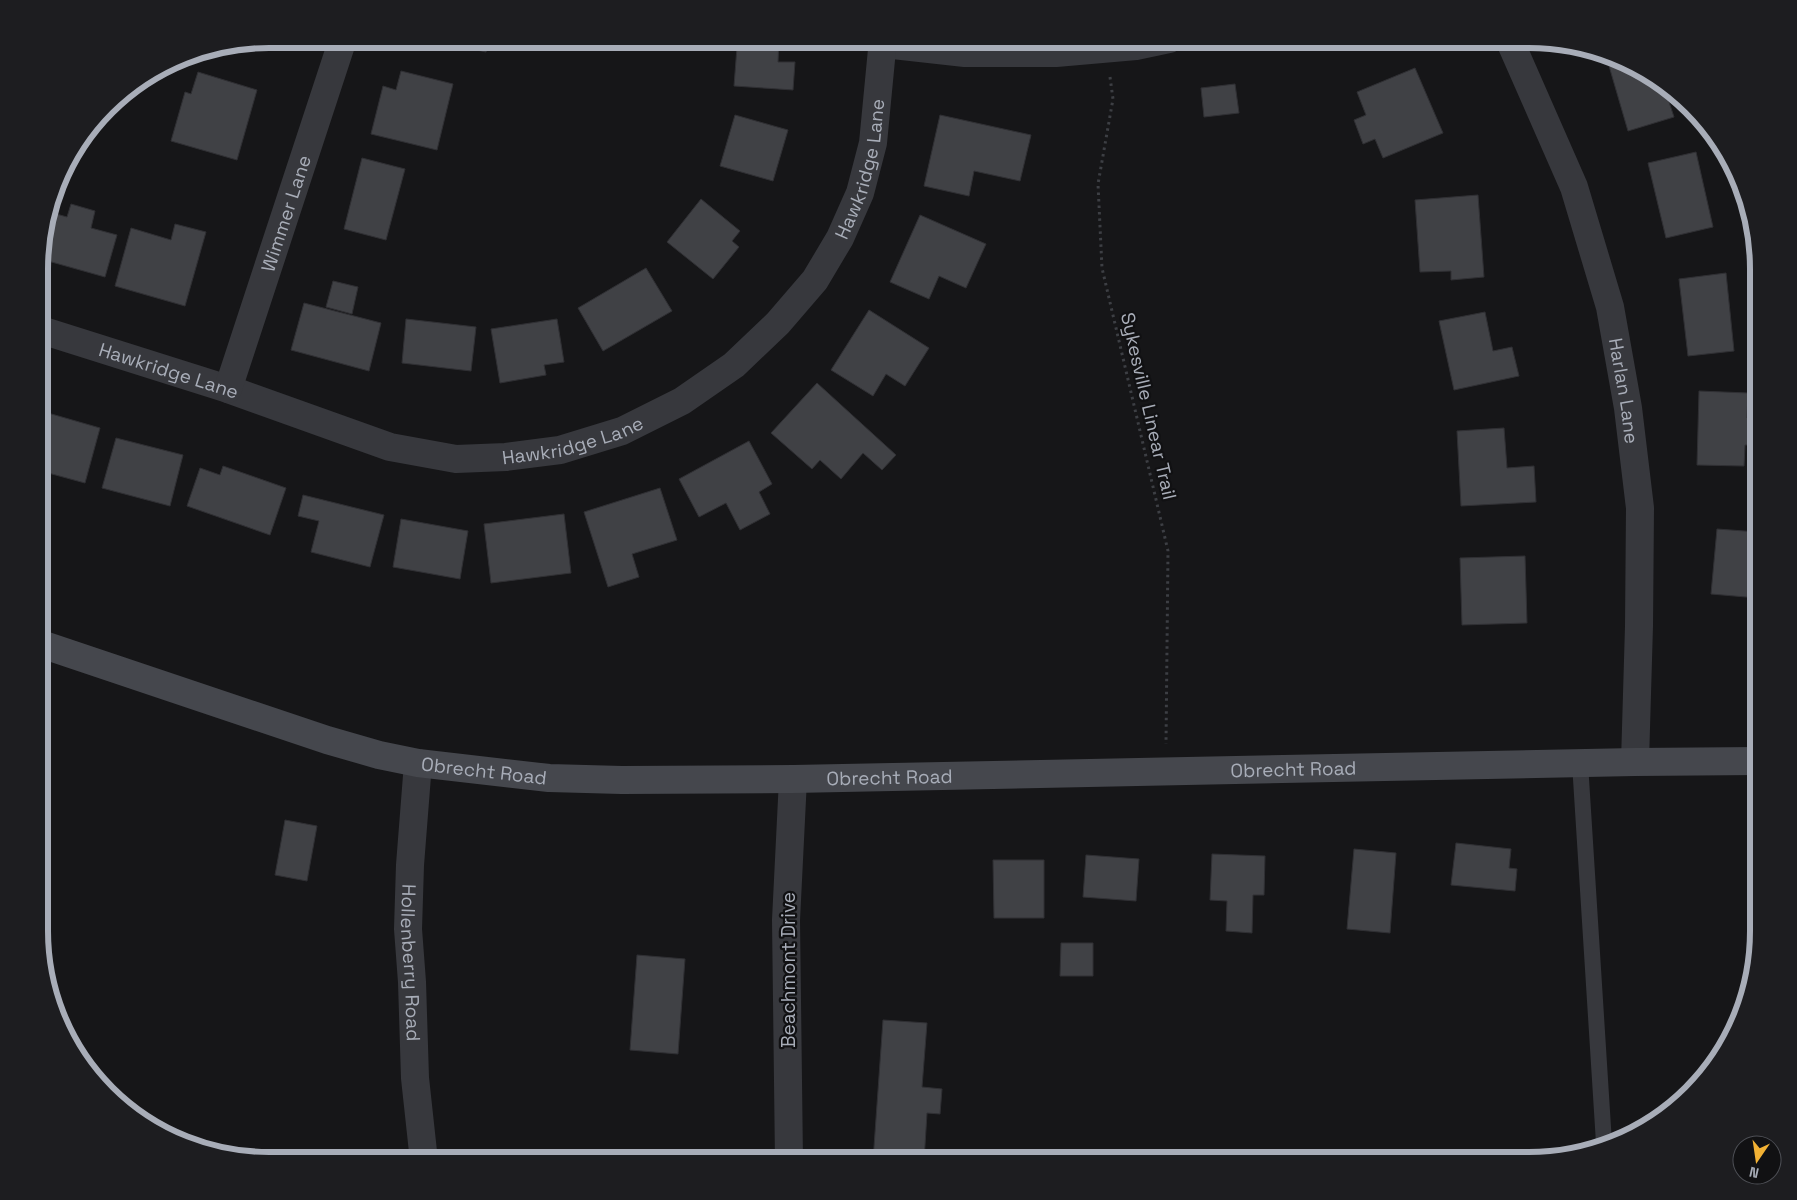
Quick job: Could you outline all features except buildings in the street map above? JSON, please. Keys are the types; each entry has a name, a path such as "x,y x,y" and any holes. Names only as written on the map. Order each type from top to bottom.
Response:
{"street":[{"name":"Wimmer Lane","path":"228,389 340,48"},
{"name":"Hawkridge Lane","path":"48,332 228,389 390,447 456,459 506,457 560,450 622,431 682,401 734,365 778,323 815,280 840,238 860,193 873,143 883,48"},
{"path":"931,48 965,53 1056,53 1107,48"},
{"name":"Harlan Lane","path":"1513,48 1574,187 1610,307 1625,390 1640,508 1635,762"},
{"name":"Obrecht Road","path":"48,646 327,740 379,755 418,763 549,778 632,780 793,779 1750,761"},
{"name":"Hollenberry Road","path":"418,763 410,865 408,929 412,982 415,1078 423,1152"},
{"name":"Beachmont Drive","path":"790,1152 786,920 793,779"}],"lane":[{"path":"1580,764 1604,1140"}],"path":[{"name":"Sykesville Linear Trail","path":"1107,48 1113,99 1098,184 1102,268 1168,550 1166,772"}]}
